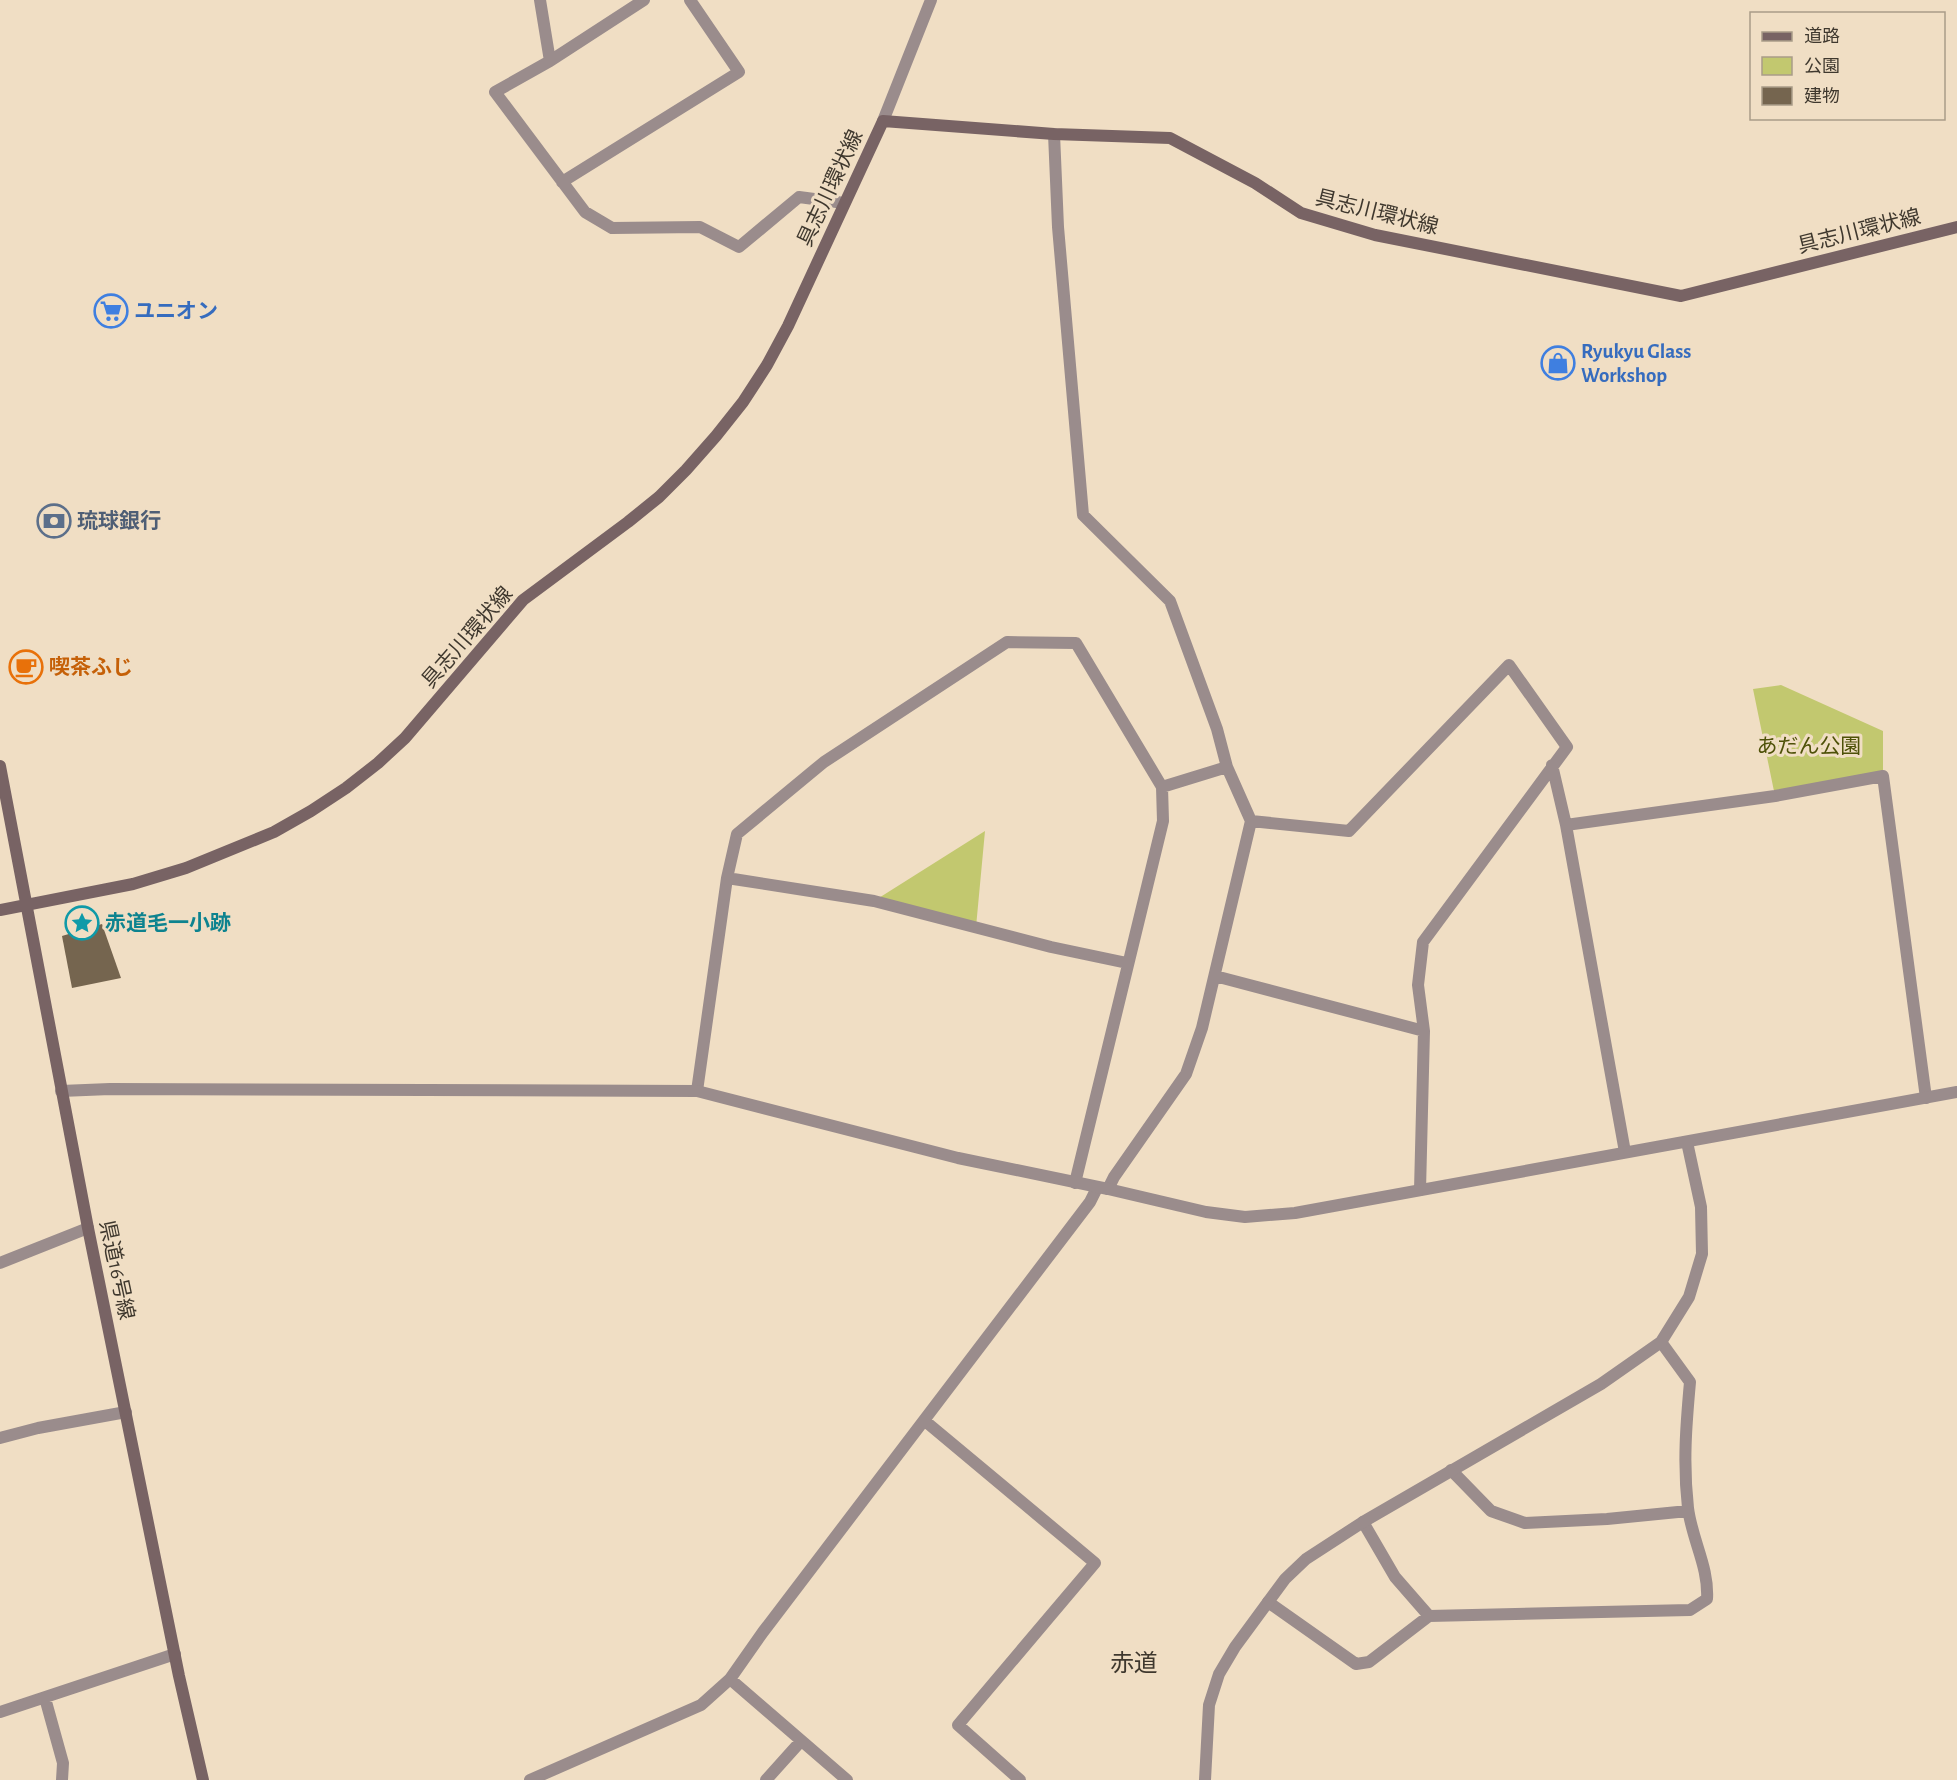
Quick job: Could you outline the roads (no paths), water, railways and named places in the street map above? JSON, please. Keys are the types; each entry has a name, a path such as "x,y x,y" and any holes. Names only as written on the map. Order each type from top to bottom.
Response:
{"main road":[{"name":"具志川環状線","path":"0,910 133,884 186,868 263,836 311,811 378,763 405,738 523,600 659,497 686,470 743,402 767,365 788,326 883,122 1054,134 1170,138 1255,183 1301,213 1376,235 1681,296 1957,227"},
{"name":"県道16号線","path":"0,766 88,1228 203,1780"}],"street":[{"path":"540,0 550,61"},
{"path":"644,0 550,61 495,92 585,212 612,228 700,227 740,247 799,196 844,202"},
{"path":"562,182 739,72 690,0"},
{"path":"883,122 931,0"},
{"path":"530,1780 701,1706 730,1679 763,1632 1090,1202 1114,1177 1186,1074 1202,1028 1251,821 1227,767 1217,729 1170,601 1083,515 1058,227 1054,134"},
{"path":"697,1091 727,878 736,834 824,762 1007,642 1076,644 1162,786 1163,821 1075,1183"},
{"path":"1251,821 1349,831 1509,665 1567,747 1423,942 1418,985 1425,1031 1420,1190"},
{"path":"1552,765 1566,825 1625,1152"},
{"path":"1162,786 1227,767"},
{"path":"1566,825 1775,796 1883,776 1926,1098"},
{"path":"727,878 874,901 1051,947 1127,963"},
{"path":"1215,976 1425,1031"},
{"path":"61,1091 110,1089 697,1091 958,1158 1206,1212 1245,1217 1295,1213 1957,1092"},
{"path":"1205,1780 1209,1705 1219,1674 1235,1647 1285,1579 1306,1559 1363,1522 1601,1384 1661,1342 1689,1297 1702,1254 1701,1207 1687,1142"},
{"path":"0,1263 88,1228"},
{"path":"1268,1602 1356,1664 1369,1662 1429,1616 1690,1610 1707,1599 1708,1582 1688,1511 1684,1450 1690,1382 1661,1342"},
{"path":"0,1438 38,1428 126,1412"},
{"path":"925,1421 1095,1563 958,1725 1020,1780"},
{"path":"1451,1470 1491,1511 1525,1523 1607,1519 1688,1511"},
{"path":"1363,1522 1395,1577 1429,1616"},
{"path":"0,1712 175,1654"},
{"path":"730,1679 847,1780"},
{"path":"45,1698 63,1763 62,1780"},
{"path":"766,1780 801,1741"}],"place":[{"name":"ユニオン","path":"111,311"},
{"name":"Ryukyu Glass Workshop","path":"1558,363"},
{"name":"琉球銀行","path":"54,521"},
{"name":"喫茶ふじ","path":"26,667"},
{"name":"赤道毛一小跡","path":"82,923"}],"district":[{"name":"赤道","path":"1134,1663"}],"park label":[{"name":"あだん公園","path":"1809,746"}]}
